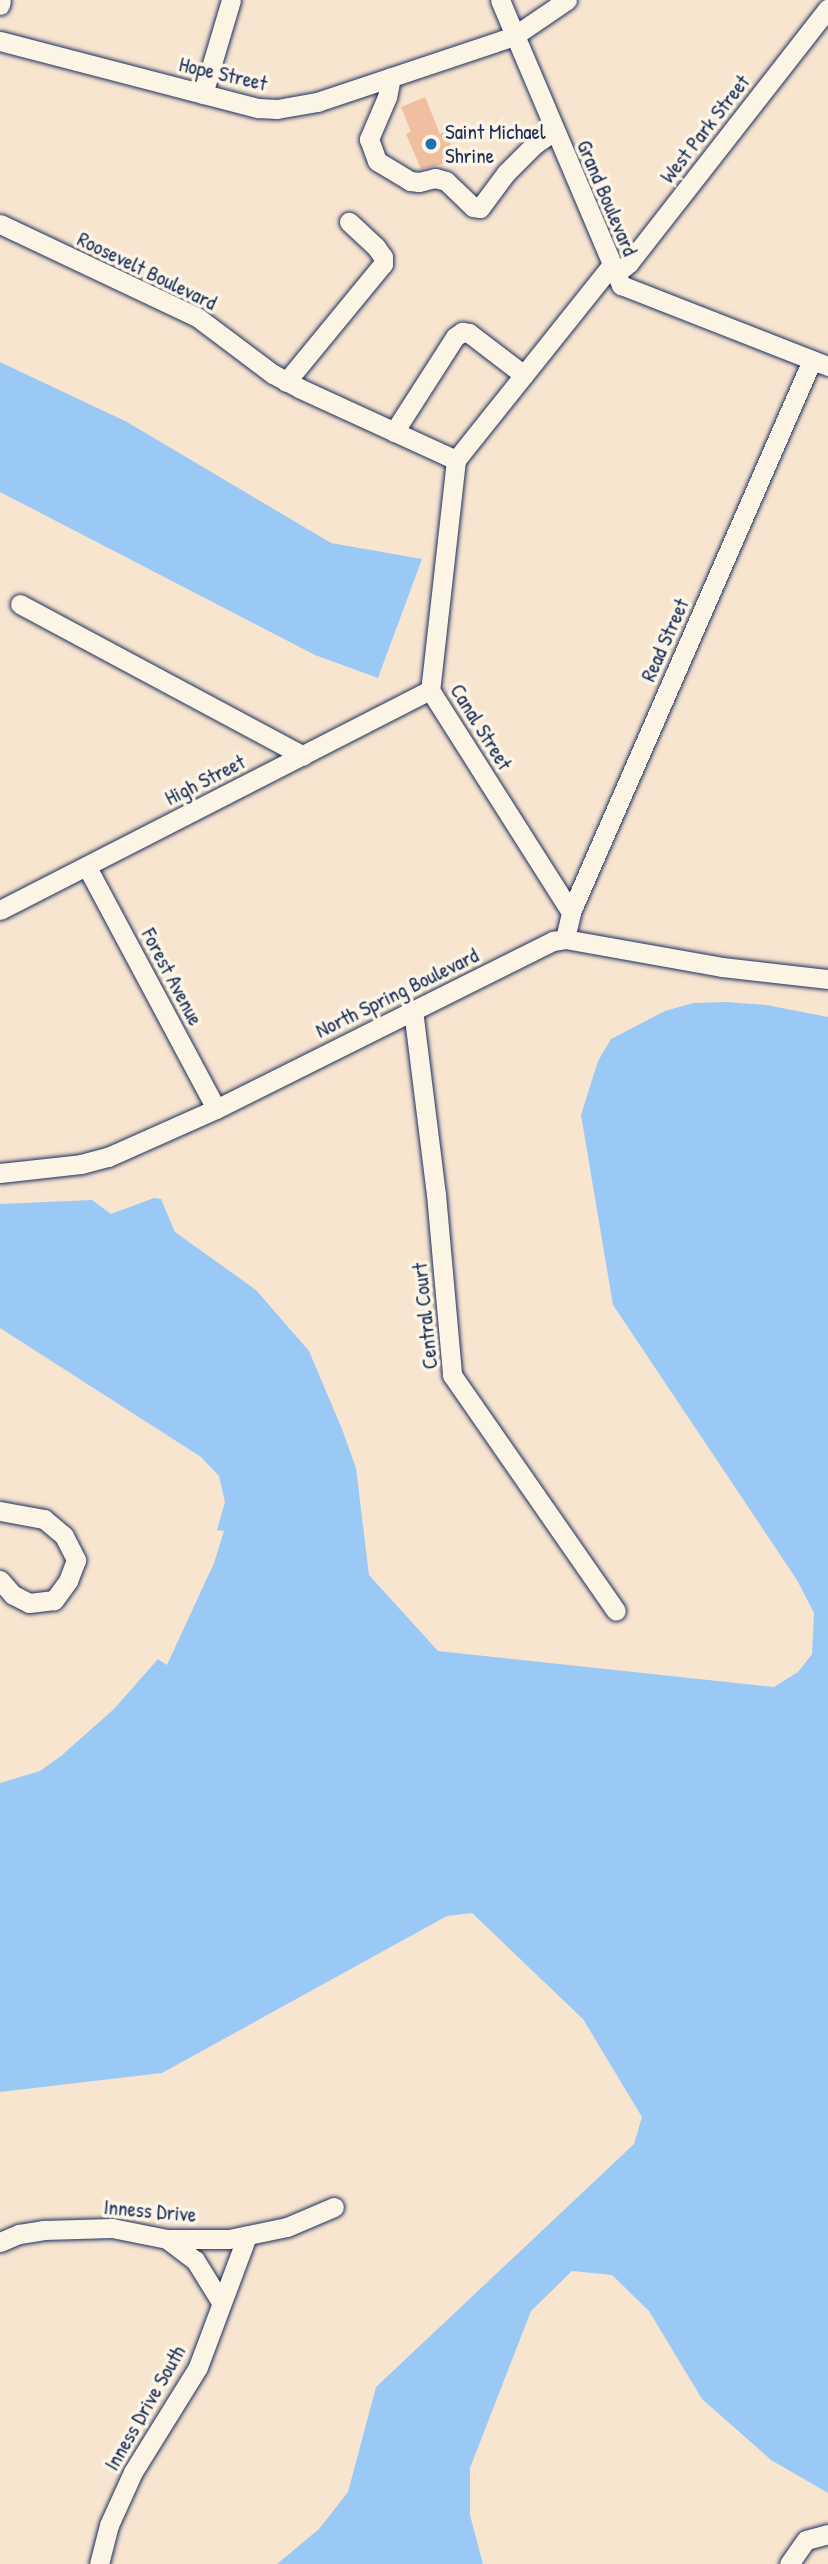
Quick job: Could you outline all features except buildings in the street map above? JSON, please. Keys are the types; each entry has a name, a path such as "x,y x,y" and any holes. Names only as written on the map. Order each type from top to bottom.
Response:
{"street":[{"path":"203,94 231,0"},
{"name":"Grand Boulevard","path":"500,0 613,270 627,289 820,363"},
{"name":"Hope Street","path":"0,41 203,94 277,109 317,102 514,36 566,0"},
{"name":"West Park Street","path":"456,460 524,374 613,270 629,263 828,8"},
{"path":"391,77 387,97 369,139 377,161 411,181 419,183 435,178 446,181 473,207 480,208 506,173 554,131"},
{"path":"286,382 383,264 383,257 376,247 349,222"},
{"name":"Roosevelt Boulevard","path":"0,224 197,317 286,382 456,460"},
{"path":"394,432 455,337 461,332 469,333 524,374"},
{"name":"Read Street","path":"565,940 571,912 820,363"},
{"name":"Canal Street","path":"456,460 430,690 571,912"},
{"path":"20,604 303,756"},
{"name":"High Street","path":"0,910 430,690"},
{"name":"Forest Avenue","path":"87,867 216,1109"},
{"name":"North Spring Boulevard","path":"0,1173 81,1164 108,1157 216,1109 553,941 565,940 722,967 828,979"},
{"name":"Central Court","path":"413,1010 436,1194 452,1375 616,1611"},
{"path":"0,1511 44,1519 64,1536 76,1560 68,1581 54,1600 29,1603 13,1595 0,1580"},
{"name":"Inness Drive","path":"0,2242 19,2234 43,2230 112,2228 167,2239 247,2235 287,2227 334,2207"},
{"name":"Inness Drive South","path":"99,2564 118,2502 133,2472 198,2367 247,2235"},
{"path":"167,2239 195,2260 221,2302"},
{"path":"789,2564 806,2540 828,2534"}],"water":[{"path":"0,362 127,422 331,543 422,559 378,678 315,655 0,492"},
{"path":"693,1003 766,1005 828,1017 828,2493 771,2460 702,2399 649,2311 612,2275 572,2271 531,2311 470,2468 470,2515 483,2564 277,2564 319,2529 348,2492 376,2387 634,2144 642,2117 583,2019 472,1913 447,1916 162,2073 0,2092 0,1783 40,1771 114,1709 158,1659 167,1665 214,1563 224,1531 217,1530 225,1502 219,1476 201,1457 0,1328 0,1204 92,1200 111,1214 154,1198 161,1199 175,1232 256,1290 309,1351 342,1429 356,1468 369,1575 438,1651 774,1687 798,1672 812,1654 814,1613 797,1580 613,1305 581,1115 598,1061 611,1039 665,1011"}],"place":[{"name":"Saint Michael Shrine","path":"431,144"}]}
